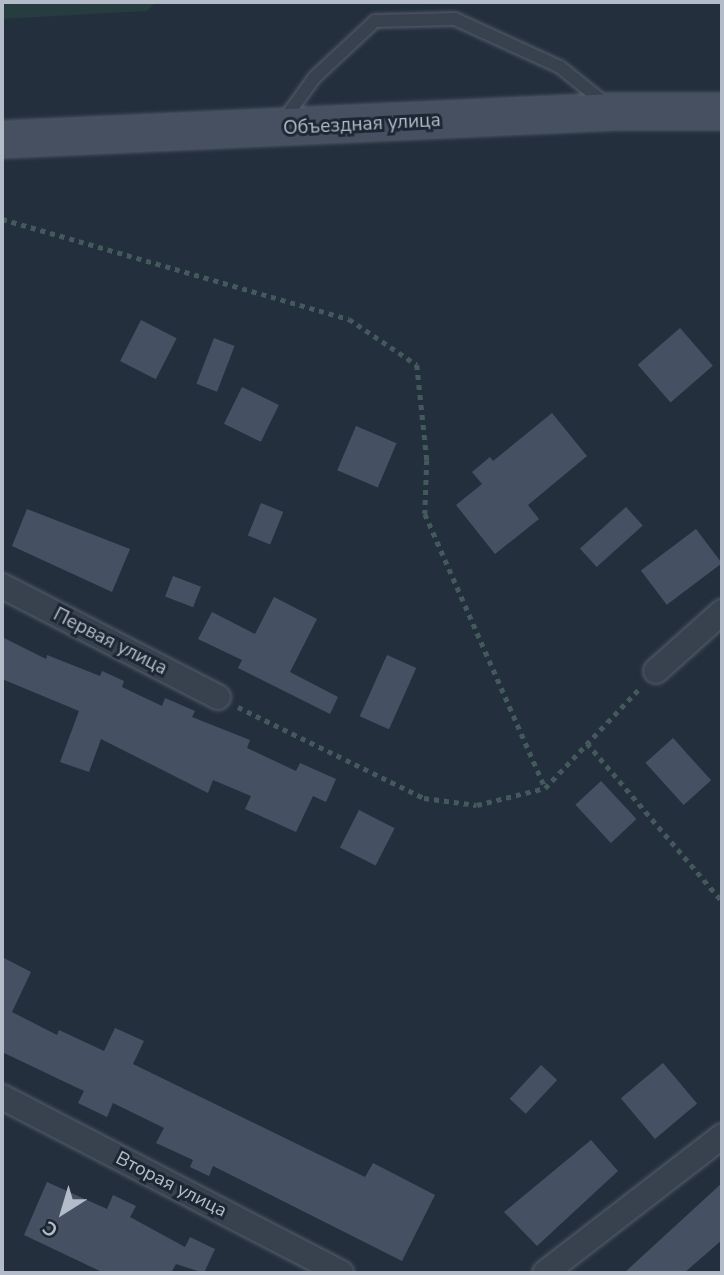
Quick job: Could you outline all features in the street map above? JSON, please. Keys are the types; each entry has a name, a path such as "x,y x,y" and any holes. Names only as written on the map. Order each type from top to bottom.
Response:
{"main road":[{"name":"Объездная улица","path":"2,139 277,130 615,111 722,111"}],"street":[{"name":"Первая улица","path":"2,586 218,697"},
{"path":"656,671 722,611"},
{"name":"Вторая улица","path":"2,1097 341,1273"},
{"path":"545,1273 722,1136"}],"lane":[{"path":"277,130 315,77 375,21 455,19 560,67 615,111"}],"path":[{"path":"2,219 349,319 417,365 427,460 425,514 545,788"},
{"path":"218,697 424,798 477,805 545,788 656,671"},
{"path":"587,743 722,901"}],"green space":[{"path":"2,2 156,2 147,11 2,19"}],"building":[{"path":"141,320 177,338 156,379 120,361"},
{"path":"680,328 713,366 671,402 638,365"},
{"path":"214,338 235,346 217,392 196,384"},
{"path":"242,387 279,405 261,442 224,424"},
{"path":"552,413 587,456 528,505 539,519 495,554 456,505 482,484 472,472 490,457 493,461"},
{"path":"356,426 397,443 378,487 337,470"},
{"path":"261,503 283,512 270,544 248,535"},
{"path":"626,507 643,526 597,567 580,548"},
{"path":"27,509 130,549 112,592 12,546"},
{"path":"696,529 722,563 667,605 641,571"},
{"path":"173,576 201,587 193,607 165,597"},
{"path":"274,597 317,619 290,672 338,697 330,714 238,668 242,660 198,639 212,612 255,634"},
{"path":"2,637 46,659 47,655 100,676 102,671 124,681 122,687 162,706 165,698 195,711 192,717 250,740 247,748 296,771 300,763 336,779 326,802 313,796 296,832 245,809 251,796 213,780 208,793 101,739 89,772 60,762 79,711 2,679"},
{"path":"387,655 416,668 389,729 360,716"},
{"path":"673,738 711,780 684,805 646,763"},
{"path":"601,781 636,819 611,843 575,805"},
{"path":"359,810 395,828 376,866 340,847"},
{"path":"2,957 31,972 12,1012 57,1035 59,1030 104,1051 115,1028 144,1041 133,1064 365,1177 373,1163 435,1195 402,1261 213,1166 209,1176 190,1167 193,1160 156,1143 164,1128 113,1103 107,1117 78,1103 84,1091 2,1052"},
{"path":"663,1063 697,1104 655,1139 621,1098"},
{"path":"541,1065 557,1080 526,1114 510,1099"},
{"path":"591,1140 618,1171 537,1246 504,1212"},
{"path":"47,1182 107,1209 113,1195 136,1206 130,1217 185,1247 190,1237 215,1249 204,1273 176,1264 171,1273 104,1273 24,1235"},
{"path":"722,1183 722,1240 684,1273 624,1273"}]}
